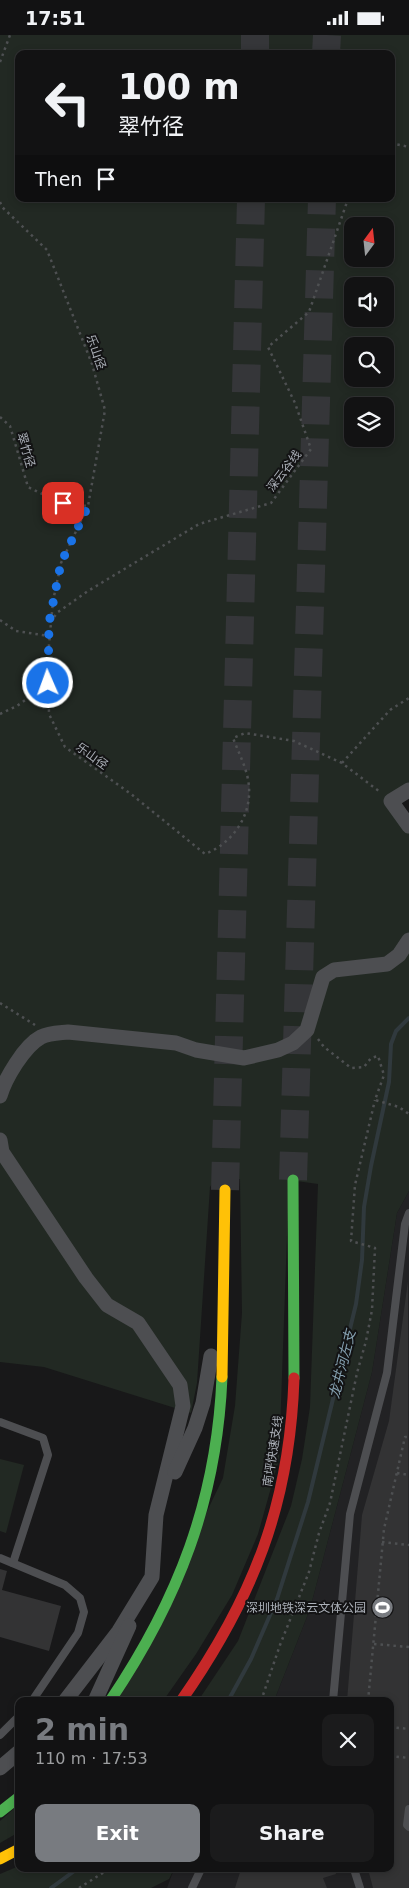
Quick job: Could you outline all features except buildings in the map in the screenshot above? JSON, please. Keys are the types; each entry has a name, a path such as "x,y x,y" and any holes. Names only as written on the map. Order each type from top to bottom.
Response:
{"highway":[{"name":"南坪快速支线","path":"184,1697 210,1661 237,1613 261,1560 277,1510 287,1463 294,1411 294,1180"},
{"path":"113,1697 140,1656 169,1603 191,1547 216,1449 221,1397 225,1190"},
{"path":"0,1812 15,1800"},
{"path":"0,1859 15,1851"}],"street":[{"path":"409,790 391,801 409,826"},
{"path":"0,1096 4,1081 27,1049 39,1038 68,1031 176,1043 196,1050 244,1058 278,1050 293,1043 307,1030 323,977 334,970 387,964 399,955 409,940"},
{"path":"0,1140 2,1153 86,1278 107,1305 138,1323 180,1385 183,1406 156,1515 152,1577 135,1607 68,1697"},
{"path":"156,1515 196,1427 203,1403 223,1283"},
{"path":"97,1697 126,1635 135,1607"},
{"path":"0,1768 15,1755"}],"lane":[{"path":"333,1697 350,1514 383,1392 405,1224 409,1213"},
{"path":"0,1422 43,1438 48,1455 12,1563"},
{"path":"0,1558 65,1585 80,1598 84,1612 78,1633 35,1697"},
{"path":"0,1735 15,1720"},
{"path":"409,1809 407,1825 409,1827"},
{"path":"192,1888 200,1872"},
{"path":"355,1872 360,1888"}],"path":[{"path":"0,62 10,35"},
{"path":"395,144 409,147"},
{"name":"乐山径","path":"0,202 2,207 47,250 92,364 105,410 88,506 61,563 49,623 49,714 65,747 131,794 205,854 221,848 242,823 250,797 248,776 233,738 245,733 294,741 342,763 391,801"},
{"name":"深云谷线","path":"49,623 58,612 88,591 199,524 271,503 311,449 296,403 268,347 309,312 347,202"},
{"name":"翠竹径","path":"0,417 10,425 28,487 63,503 88,506"},
{"path":"0,620 16,631 49,636"},
{"path":"0,714 17,706 48,683"},
{"path":"342,763 390,710 409,698"},
{"path":"0,1003 37,1027 39,1038"},
{"path":"262,1697 280,1645 310,1572 319,1533 330,1503 372,1310 375,1248 351,1241 355,1185 375,1100 384,1075 378,1056 371,1058 364,1067 351,1068 324,1047 307,1030"},
{"path":"375,1100 400,1107 409,1114"},
{"path":"368,1697 382,1542 405,1437 409,1437"},
{"path":"397,1473 409,1475"},
{"path":"382,1542 409,1545"},
{"path":"374,1644 409,1647"},
{"path":"394,1727 409,1729"},
{"path":"394,1756 409,1758"},
{"path":"79,1888 104,1872"}],"shaded area":[{"path":"0,35 409,35 409,790 391,801 409,826 409,1191 397,1213 372,1372 310,1609 276,1697 201,1697 238,1641 291,1506 302,1459 310,1407 318,1184 289,1180 279,1459 258,1534 232,1595 196,1654 166,1697 118,1697 223,1478 235,1406 242,1313 240,1179 214,1180 210,1187 197,1383 191,1413 44,1367 0,1362"},
{"path":"409,1191 409,1888 167,1888 173,1872 394,1872 394,1697 276,1697 310,1609 372,1372 397,1213"},
{"path":"0,1459 24,1465 6,1533 0,1531"},
{"path":"15,1808 15,1834 0,1843 0,1821"},
{"path":"15,1868 15,1872 172,1872 169,1879 151,1888 0,1888 0,1874"}],"waterway":[{"name":"龙井河左支","path":"230,1697 251,1659 277,1599 308,1502 356,1304 362,1260 364,1207 389,1082 391,1044 396,1031 409,1018"},
{"name":"龙井河左支","path":"51,1888 73,1872"}],"tunnel":[{"path":"255,35 255,50"},
{"path":"326,50 327,35"},
{"path":"225,1190 251,202"},
{"path":"293,1180 322,202"}],"traffic: fast":[{"path":"293,1180 294,1378"},
{"path":"113,1697 155,1625 174,1587 190,1547 212,1465 219,1422 222,1377"},
{"path":"0,1812 15,1800"}],"traffic: slow":[{"path":"222,1377 225,1190"},
{"path":"0,1859 15,1851"}],"traffic: jam":[{"path":"184,1697 228,1625 263,1549 285,1468 291,1424 294,1378"}],"place":[{"name":"深圳地铁深云文体公园","path":"382,1608"}],"route":[{"path":"48,683 49,623 61,563 88,506 63,503"}]}
